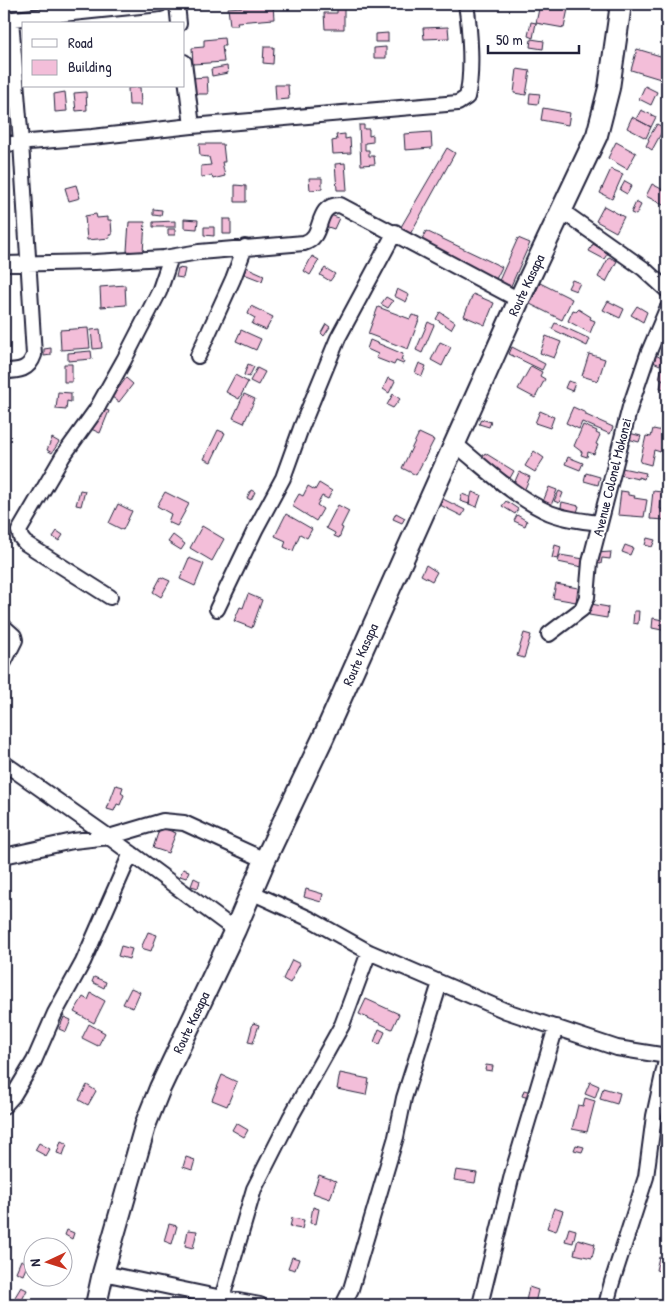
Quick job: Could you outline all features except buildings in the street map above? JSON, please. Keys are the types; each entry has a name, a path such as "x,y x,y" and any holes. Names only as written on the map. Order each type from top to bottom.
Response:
{"main road":[{"name":"Route Kasapa","path":"96,1305 103,1273 146,1123 183,1038 323,738 519,300 597,135 604,116 621,4"}],"street":[{"path":"4,371 25,368 31,363 34,354 21,142 8,19 160,4"},
{"path":"177,4 179,22"},
{"path":"4,144 458,103 466,97 470,86 469,20 466,4"},
{"path":"185,70 192,126"},
{"path":"4,264 104,262 171,257 310,241 316,233 325,210 332,205 340,205 395,232 519,300"},
{"path":"562,211 644,268 667,290"},
{"path":"217,609 255,530 283,478 301,428 338,338 395,232"},
{"path":"198,356 233,279 245,247"},
{"path":"110,597 25,543 19,531 63,456 96,410 124,360 159,292 171,257"},
{"name":"Avenue Colonel Mokonzi","path":"549,634 582,609 587,597 590,562 630,406 648,354 667,309"},
{"path":"455,444 518,494 550,513 571,519 600,523"},
{"path":"4,627 14,636 15,640 4,662"},
{"path":"4,763 109,837 235,930"},
{"path":"4,856 73,840 109,837 163,821 184,823 265,860"},
{"path":"4,1106 13,1096 34,1061 55,1013 83,962 131,853"},
{"path":"251,892 310,919 369,952 506,1011 617,1048 667,1056 654,1116 646,1177 606,1305"},
{"path":"222,1298 254,1189 290,1118 342,1024 369,952"},
{"path":"343,1305 351,1289 396,1137 404,1098 440,982"},
{"path":"480,1305 513,1171 556,1027"},
{"path":"103,1273 260,1305"}]}
